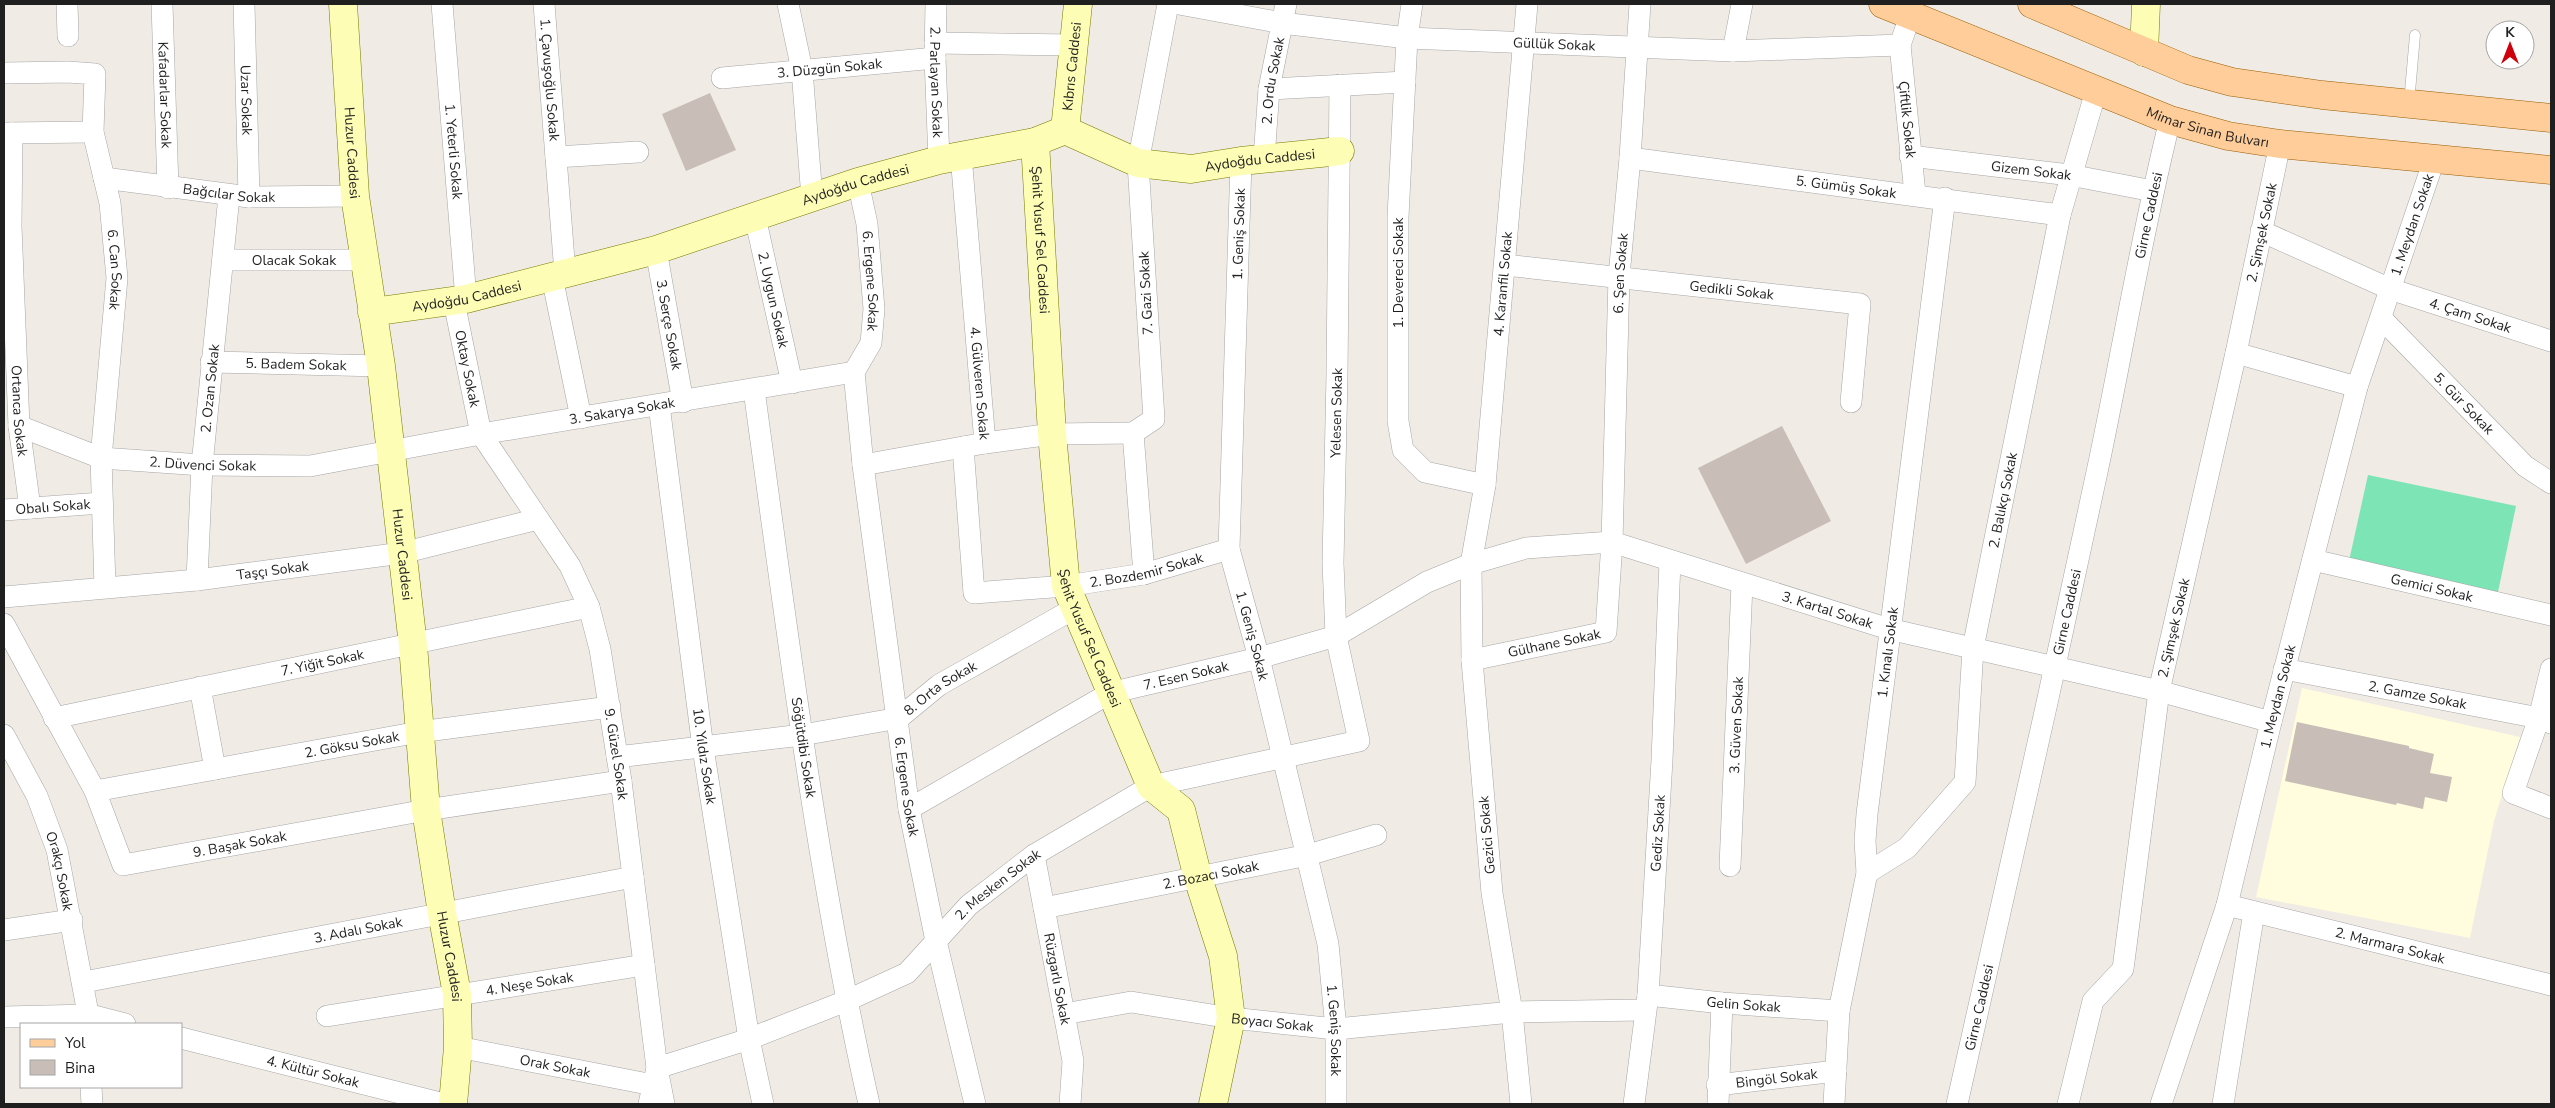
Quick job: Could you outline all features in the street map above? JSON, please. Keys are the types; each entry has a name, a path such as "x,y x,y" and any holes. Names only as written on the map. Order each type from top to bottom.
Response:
{"main road":[{"name":"Huzur Caddesi","path":"344,4 355,196 381,366 391,452 413,645 426,810 457,994 458,1047 453,1104"},
{"name":"Kıbrıs Caddesi","path":"1065,130 1078,4"},
{"name":"Mimar Sinan Bulvarı","path":"1883,4 2170,120 2228,136 2280,144 2551,170"},
{"path":"2032,4 2188,70 2232,82 2410,104 2551,118"},
{"path":"2144,52 2146,4"},
{"name":"Aydoğdu Caddesi","path":"372,312 460,300 656,250 858,182 950,158 1035,142 1065,130 1138,163 1191,169 1252,160 1340,151"},
{"name":"Şehit Yusuf Sel Caddesi","path":"1035,142 1052,434 1070,597 1150,786 1181,810 1198,878 1223,956 1231,1018 1213,1104"}],"street":[{"path":"67,4 68,36"},
{"name":"Kafadarlar Sokak","path":"162,4 168,188"},
{"name":"Uzar Sokak","path":"239,197 244,4"},
{"name":"1. Yeterli Sokak","path":"442,4 460,300"},
{"name":"1. Çavuşoğlu Sokak","path":"544,4 556,157 558,275 581,418"},
{"path":"788,4 802,70 812,198"},
{"name":"2. Parlayan Sokak","path":"936,4 935,51 950,158"},
{"name":"7. Gazi Sokak","path":"1132,433 1154,418 1138,163 1168,4"},
{"name":"Güllük Sokak","path":"1179,4 1284,14 1407,38 1636,49 1733,51 1900,45"},
{"name":"1. Devereci Sokak","path":"1412,4 1407,38 1398,217 1398,421 1402,450 1425,472 1485,485"},
{"name":"4. Karanfil Sokak","path":"1471,564 1485,485 1523,43 1528,4"},
{"name":"6. Şen Sokak","path":"1612,542 1619,276 1630,158 1640,4"},
{"path":"1733,51 1742,4"},
{"name":"2. Ordu Sokak","path":"1252,160 1284,14"},
{"path":"1900,45 1910,16"},
{"name":"3. Düzgün Sokak","path":"722,78 802,70 935,51 1075,45"},
{"name":"Çiftlik Sokak","path":"1900,45 1915,194"},
{"name":"6. Can Sokak","path":"4,73 68,72 95,74 93,132 110,204 117,278 102,458 105,587"},
{"path":"1269,89 1405,82"},
{"name":"Yelesen Sokak","path":"1340,84 1333,563 1336,636 1359,741"},
{"name":"2. Balıkçı Sokak","path":"1868,872 1907,848 1965,782 1973,648 2060,215 2070,175 2096,91"},
{"name":"Girne Caddesi","path":"1957,1104 2055,668 2124,341 2153,191 2170,120"},
{"path":"8,133 93,132"},
{"name":"Ortanca Sokak","path":"8,133 7,226 19,426 30,508"},
{"name":"2. Şimşek Sokak","path":"2068,1104 2093,1001 2123,969 2159,691 2236,353 2280,144"},
{"name":"1. Çavuşoğlu Sokak","path":"556,157 638,152"},
{"name":"Gizem Sokak","path":"1910,156 2070,175 2153,191"},
{"name":"4. Gülveren Sokak","path":"950,158 985,443 963,447 974,593"},
{"name":"5. Gümüş Sokak","path":"1630,158 1915,194 2060,215"},
{"name":"1. Geniş Sokak","path":"1252,160 1229,549 1259,658 1328,944 1336,1029 1336,1104"},
{"name":"1. Meydan Sokak","path":"2161,1104 2227,906 2284,669 2357,387 2434,160"},
{"name":"Bağcılar Sokak","path":"104,178 239,197 355,196"},
{"name":"6. Ergene Sokak","path":"858,182 868,224 874,309 871,343 854,372 863,465 909,809 936,941 975,1104"},
{"name":"2. Ozan Sokak","path":"197,580 202,465 211,362 224,260 239,197"},
{"name":"1. Kınalı Sokak","path":"1834,1104 1840,1011 1868,872 1865,841 1867,814 1944,198"},
{"name":"2. Uygun Sokak","path":"755,217 792,383"},
{"name":"1. Meydan Sokak","path":"2261,231 2390,289"},
{"name":"3. Serçe Sokak","path":"656,250 683,402"},
{"name":"Olacak Sokak","path":"224,260 364,260"},
{"name":"Gedikli Sokak","path":"1505,265 1619,276 1860,304 1851,402"},
{"name":"4. Çam Sokak","path":"2390,289 2551,341"},
{"name":"Oktay Sokak","path":"460,300 481,434"},
{"name":"5. Gür Sokak","path":"2381,318 2525,466 2551,483"},
{"path":"2236,353 2357,387"},
{"name":"5. Badem Sokak","path":"211,362 381,366"},
{"name":"3. Sakarya Sokak","path":"391,452 481,434 683,402 854,372"},
{"name":"Söğütdibi Sokak","path":"754,390 802,735 846,1001 869,1104"},
{"name":"10. Yıldız Sokak","path":"659,405 703,748 749,1039 763,1104"},
{"name":"2. Düvenci Sokak","path":"19,426 102,458 202,465 310,466 391,452"},
{"path":"985,443 1052,434 1132,433 1144,574"},
{"name":"9. Güzel Sokak","path":"481,434 570,566 589,607 600,649 621,782 644,966 653,1086 664,1104"},
{"path":"863,465 963,447"},
{"name":"Obalı Sokak","path":"4,510 102,503"},
{"name":"Taşçı Sokak","path":"4,597 197,580 402,553 538,519"},
{"name":"3. Kartal Sokak","path":"1471,564 1526,548 1612,542 1742,584 1889,628 2159,691 2271,722"},
{"name":"Gülhane Sokak","path":"1472,660 1606,632 1612,542"},
{"name":"2. Bozdemir Sokak","path":"974,593 1070,597 1229,549"},
{"name":"Gemici Sokak","path":"2313,560 2551,615"},
{"name":"Gediz Sokak","path":"1634,1104 1646,1002 1662,770 1670,561"},
{"name":"7. Esen Sokak","path":"909,809 1110,693 1259,658 1336,636 1427,582 1471,564"},
{"name":"Gezici Sokak","path":"1471,564 1472,660 1492,893 1512,1012 1521,1104"},
{"name":"3. Güven Sokak","path":"1730,866 1742,584"},
{"name":"8. Orta Sokak","path":"617,757 802,735 898,718 939,685 1070,597"},
{"name":"7. Yiğit Sokak","path":"54,718 589,607"},
{"name":"9. Başak Sokak","path":"4,624 94,791 123,865 426,810 621,782"},
{"name":"2. Gamze Sokak","path":"2284,669 2545,720"},
{"path":"2551,669 2545,720 2513,793 2551,808"},
{"path":"200,687 215,769"},
{"name":"2. Göksu Sokak","path":"94,791 419,732 610,707"},
{"name":"Orakçı Sokak","path":"5,740 37,796 57,850 90,1020"},
{"name":"2. Mesken Sokak","path":"653,1086 749,1039 846,1001 907,973 969,905 1034,855 1150,786 1359,741"},
{"name":"2. Bozacı Sokak","path":"1044,908 1308,855 1376,835"},
{"name":"Rüzgarlı Sokak","path":"1034,855 1073,1061 1070,1104"},
{"name":"3. Adalı Sokak","path":"84,982 633,877"},
{"name":"2. Marmara Sokak","path":"2227,906 2551,985"},
{"path":"2223,1104 2254,912"},
{"path":"4,930 72,920"},
{"name":"4. Neşe Sokak","path":"327,1016 644,966"},
{"name":"Boyacı Sokak","path":"1064,1014 1131,1002 1231,1018 1336,1029 1512,1012"},
{"name":"Gelin Sokak","path":"1512,1012 1646,1002 1722,1003 1840,1011"},
{"path":"1718,1095 1722,1003"},
{"path":"4,1018 90,1020 116,1023"},
{"name":"4. Kültür Sokak","path":"182,1038 444,1104"},
{"name":"Orak Sokak","path":"458,1047 653,1086"},
{"name":"Bingöl Sokak","path":"1718,1095 1836,1071"},
{"path":"91,1088 92,1104"}],"lane":[{"path":"2410,104 2415,35"}],"shaded area":[{"path":"2302,688 2520,737 2494,821 2470,938 2256,897"}],"green space":[{"path":"2368,475 2516,506 2498,592 2349,561"}],"building":[{"path":"710,93 736,150 686,171 662,114"},
{"path":"1782,426 1831,521 1746,564 1698,468"},
{"path":"2297,722 2409,746 2409,748 2434,754 2430,773 2452,777 2447,802 2425,797 2423,809 2285,781"}]}
